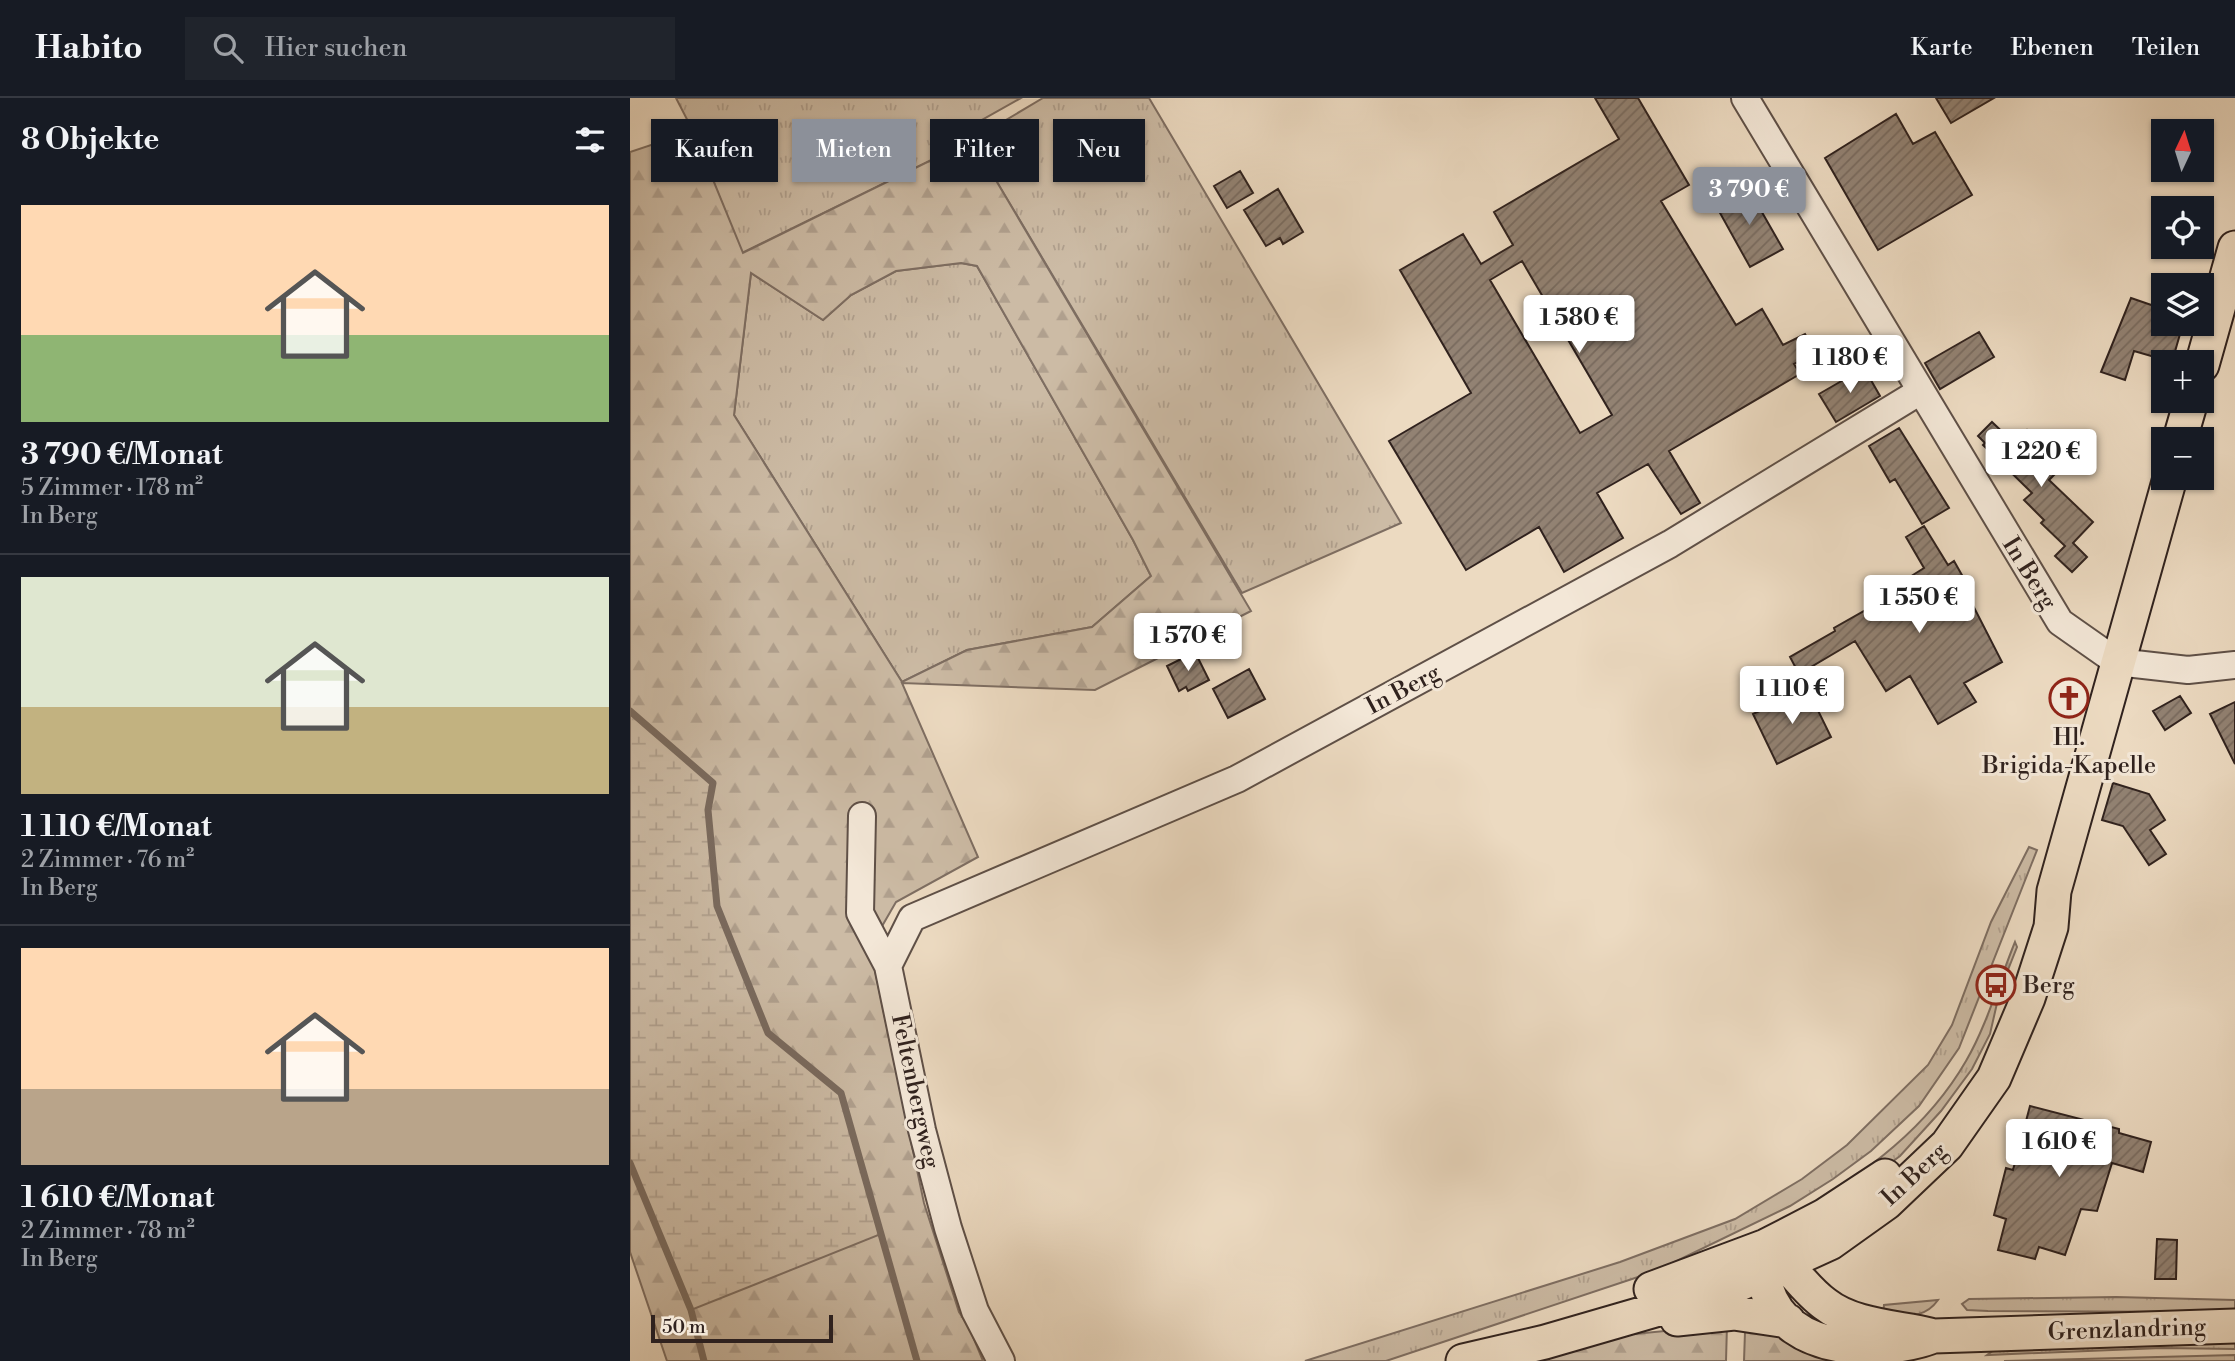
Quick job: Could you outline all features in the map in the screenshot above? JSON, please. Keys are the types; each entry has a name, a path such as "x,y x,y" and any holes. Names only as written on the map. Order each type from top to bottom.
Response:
{"main road":[{"path":"2206,350 2235,248"},
{"name":"In Berg","path":"1773,1262 1830,1243 1886,1203 1947,1145 1994,1078 2028,998 2050,926 2054,891 2166,490"},
{"path":"1474,1357 1545,1342 1731,1288 1773,1262"},
{"path":"1474,1357 1517,1337 1773,1262"},
{"name":"Grenzlandring","path":"1932,1349 1838,1312 1773,1262 1767,1290 1775,1307 1788,1321 1820,1339 1858,1349 1909,1345 1932,1349 2235,1326"},
{"path":"1601,1325 1734,1314 1788,1321"}],"street":[{"name":"In Berg","path":"1745,98 1919,392 2060,622 2117,662"},
{"name":"In Berg","path":"888,966 912,918 1237,779 1670,544 1919,392"},
{"path":"2117,662 2189,670 2235,665"},
{"name":"Feltenbergweg","path":"862,816 860,913 888,966 922,1130 948,1228 975,1311 1001,1361"}],"green space":[{"path":"676,98 1021,98 984,119 930,119 930,161 916,168 916,119 792,119 792,182 887,182 742,253 713,182 778,182 778,119 687,119"},
{"path":"1043,98 1149,98 1401,523 1242,593 997,182 1039,182 1039,119 1008,119"},
{"path":"651,145 651,182 714,182 743,253 887,182 916,182 916,168 930,161 930,182 997,182 1251,611 1095,690 902,683 978,857 896,902 870,947 924,1203 959,1312 969,1327 983,1361 667,1361 630,1252 630,152","holes":["961,263 977,266 1151,576 1092,627 967,650 902,682 734,415 751,273 823,320 851,295 896,271"]},
{"path":"961,263 977,266 1151,576 1092,627 967,650 902,682 734,415 751,273 823,320 851,295 896,271"},
{"path":"630,711 713,783 708,810 717,906 768,1033 841,1093 881,1234 691,1310 630,1163"},
{"path":"2029,847 2037,850 1959,1048 1919,1106 1871,1151 1833,1179 1790,1206 1656,1271 1386,1361 1305,1361 1620,1262 1735,1219 1802,1179 1847,1145 1928,1065 1952,1025 1991,922"},
{"path":"2015,942 2017,947 2000,990 1990,1034 1972,1069 1941,1111 1900,1156 1876,1174 1799,1215 1870,1166 1932,1109 1950,1086 1973,1047 1987,1018"},
{"path":"2116,1297 2235,1300 2235,1312 1988,1311 1967,1310 1962,1304 1969,1299"},
{"path":"1938,1300 1920,1314 1883,1315 1884,1305"},
{"path":"1727,1325 1726,1361 1507,1361 1613,1336"},
{"path":"1745,1332 1778,1335 1867,1361 1744,1361"},
{"path":"2235,1340 2235,1349 2162,1348 1987,1355 1994,1350"},
{"path":"2235,1355 2235,1361 2004,1361"}],"building":[{"path":"1595,98 1638,98 1689,185 1661,201 1736,325 1762,309 1783,345 1805,334 1816,353 1794,364 1800,374 1669,451 1700,503 1681,514 1648,464 1597,493 1623,538 1564,572 1539,527 1466,570 1389,441 1471,393 1400,270 1463,234 1481,264 1513,245 1494,212 1619,139","holes":["1522,261 1612,415 1580,433 1490,280"]},
{"path":"1936,98 1994,98 1951,123"},
{"path":"1896,114 1913,144 1935,132 1972,195 1878,250 1825,158"},
{"path":"1240,171 1253,193 1227,208 1214,186"},
{"path":"1747,186 1783,249 1750,267 1715,204"},
{"path":"1278,189 1303,232 1283,244 1280,238 1266,246 1244,210"},
{"path":"2131,298 2151,305 2151,336 2179,336 2175,350 2151,350 2151,356 2134,351 2125,380 2101,372"},
{"path":"1979,332 1994,357 1940,389 1925,363"},
{"path":"1864,368 1880,396 1836,422 1819,394"},
{"path":"1992,422 2014,443 2027,430 2063,466 2049,480 2093,522 2073,543 2087,557 2072,572 2055,556 2065,546 2041,523 2044,520 2024,500 2032,493 1983,445 1985,443 1978,436"},
{"path":"1899,428 1949,508 1922,524 1895,479 1890,482 1869,446"},
{"path":"1924,526 1948,565 1954,561 1967,584 1963,586 2002,662 1964,683 1976,702 1938,724 1910,676 1886,691 1855,641 1799,674 1790,657 1835,631 1834,628 1869,608 1867,604 1924,568 1906,537"},
{"path":"1195,652 1209,680 1188,691 1186,687 1179,691 1167,666"},
{"path":"1249,669 1265,699 1228,718 1213,689"},
{"path":"1807,688 1831,737 1777,764 1753,714"},
{"path":"2180,696 2191,713 2165,730 2153,711"},
{"path":"2235,702 2235,764 2210,714"},
{"path":"2113,783 2149,794 2165,820 2150,830 2166,854 2149,865 2123,826 2102,820"},
{"path":"2030,1106 2119,1129 2119,1133 2151,1142 2143,1172 2112,1163 2097,1211 2081,1209 2065,1255 2039,1247 2035,1259 1998,1250 2006,1219 1994,1215 2006,1168 2013,1170"},
{"path":"2157,1239 2177,1240 2176,1279 2155,1279"}],"waterway":[{"path":"630,711 713,783 708,810 717,906 768,1033 841,1093 917,1361"},
{"path":"630,1163 691,1310 704,1361"}],"place":[{"name":"Hl. Brigida-Kapelle","path":"2069,698"},
{"name":"Berg","path":"1996,985"}]}
